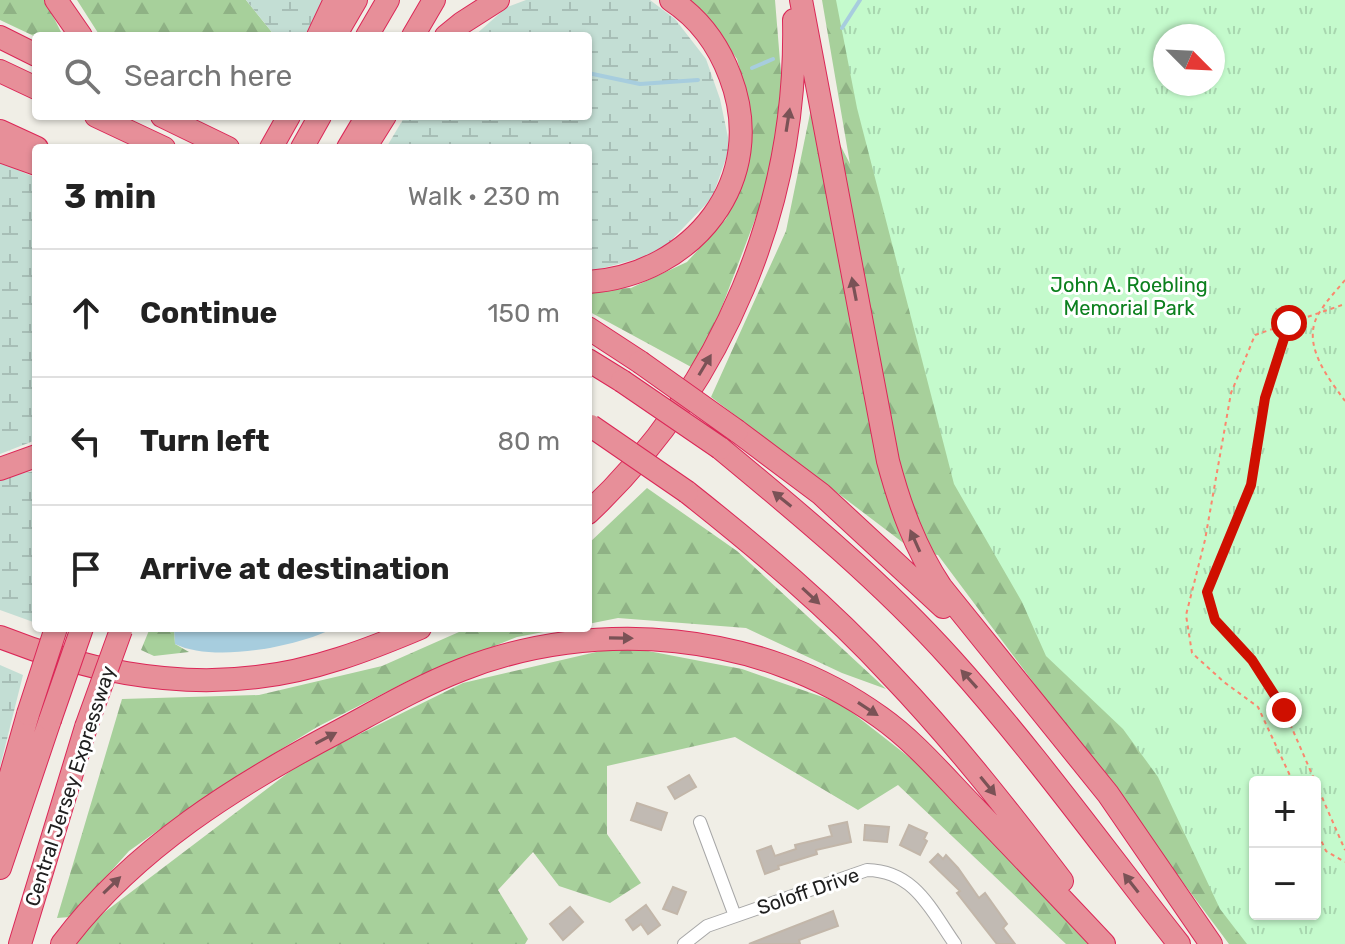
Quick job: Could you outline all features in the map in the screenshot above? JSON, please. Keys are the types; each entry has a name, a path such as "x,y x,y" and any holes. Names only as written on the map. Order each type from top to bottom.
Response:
{"highway":[{"path":"56,0 78,32"},
{"path":"320,32 335,0"},
{"path":"337,32 356,0"},
{"path":"369,32 388,0"},
{"path":"415,32 434,0"},
{"path":"451,32 498,0"},
{"path":"592,281 630,276 682,249 712,218 725,197 738,155 740,130 733,84 712,39 698,21 671,0"},
{"path":"592,509 652,445 684,399 728,324 747,281 770,212 787,127 795,60 792,0"},
{"path":"801,0 844,240 896,491 925,563 953,604 1108,794 1211,944"},
{"path":"0,37 32,53"},
{"path":"0,71 32,86"},
{"path":"104,120 156,144"},
{"path":"170,120 219,144"},
{"path":"179,120 203,137"},
{"path":"273,144 285,120"},
{"path":"304,144 318,120"},
{"path":"350,144 365,120"},
{"path":"368,144 382,120"},
{"path":"0,131 32,146"},
{"path":"0,151 32,163"},
{"path":"592,331 792,471 852,521 1009,672"},
{"path":"592,362 720,448 843,552 949,657 1034,757 1179,944"},
{"path":"592,426 687,492 809,594 899,683 966,759 1111,944"},
{"path":"0,469 32,457"},
{"path":"0,824 7,788 39,717 55,632"},
{"name":"Central Jersey Expressway","path":"0,868 39,717 80,632"},
{"name":"Central Jersey Expressway","path":"20,944 86,727 121,632"},
{"path":"0,637 37,651 125,673 220,679 257,677 294,670 367,649 410,632"},
{"path":"62,944 91,907 135,864 213,805 274,765 422,687 462,670 536,648 622,637 706,646 748,656 787,667 861,704 929,759 1104,944"}],"street":[{"path":"700,822 735,916"},
{"name":"Soloff Drive","path":"684,944 707,926 855,873 881,870 894,874 916,889 955,944"}],"path":[{"path":"1345,280 1318,312 1311,339 1325,374 1345,401"},
{"path":"1290,776 1258,707 1192,653 1186,615 1205,540 1231,393 1255,335 1345,304"},
{"path":"1289,323 1265,398 1251,485 1207,592 1215,620 1252,660 1284,710 1345,850"},
{"path":"1321,840 1326,851 1345,862"}],"green space":[{"path":"0,0 45,0 61,32 32,32 32,35 0,20"},
{"path":"77,0 246,0 272,32 97,32"},
{"path":"246,0 327,0 307,32 272,32"},
{"path":"526,0 650,0 675,19 706,59 720,99 730,147 712,198 659,253 592,270 592,144 388,144 403,120 592,120 592,32 479,32 507,7"},
{"path":"686,0 775,0 782,86 773,172 712,333 693,368 592,313 592,290 631,288 687,262 726,219 747,170 750,108 737,59 704,14"},
{"name":"John A. Roebling Memorial Park","path":"822,0 1345,0 1345,944 1229,944 938,555 914,551 711,397 786,231 814,94 850,164"},
{"name":"John A. Roebling Memorial Park","path":"836,0 1345,0 1345,944 1247,944 1220,909 1158,777 1123,729 1046,656 1022,602 954,484 857,108"},
{"path":"0,162 32,176 32,442 0,454"},
{"path":"32,472 32,622 0,610 0,477"},
{"path":"647,488 737,551 886,689 842,673 746,628 618,618 592,623 592,540"},
{"path":"148,632 174,632 175,644 189,652 154,656 141,650"},
{"path":"459,632 544,632 517,637 410,680 317,727 215,790 129,851 70,917 57,918 122,699 259,695 382,666"},
{"path":"622,646 742,669 840,703 923,768 1089,944 1066,944 898,785 858,810 735,737 607,766 607,834 641,883 610,903 559,886 533,852 498,890 528,939 525,944 76,944 81,930 301,763 463,683"},
{"path":"0,665 23,675 0,767"}],"shaded area":[{"path":"174,632 325,632 277,646 232,652 191,650 175,644"}],"building":[{"path":"689,775 696,787 675,799 668,787"},
{"path":"637,803 667,813 661,830 631,820"},
{"path":"847,822 851,842 816,850 817,854 778,866 779,869 765,874 757,851 771,846 775,856 796,849 795,845 832,836 829,826"},
{"path":"865,825 889,827 887,842 864,840"},
{"path":"909,825 927,833 924,839 927,841 920,855 900,845"},
{"path":"938,854 943,859 946,855 979,898 985,893 1007,924 1003,928 1015,944 997,944 957,893 960,891 930,862"},
{"path":"673,887 686,892 677,914 663,909"},
{"path":"646,905 660,925 648,934 641,924 633,930 626,920"},
{"path":"570,907 583,922 563,940 550,924"},
{"path":"833,911 838,926 799,940 800,944 749,944"}],"waterway":[{"path":"842,28 860,0"},
{"path":"752,68 773,59"},
{"path":"592,74 640,84 698,80"}],"route":[{"path":"1284,710 1252,660 1215,620 1207,592 1251,485 1265,398 1289,323"}]}
